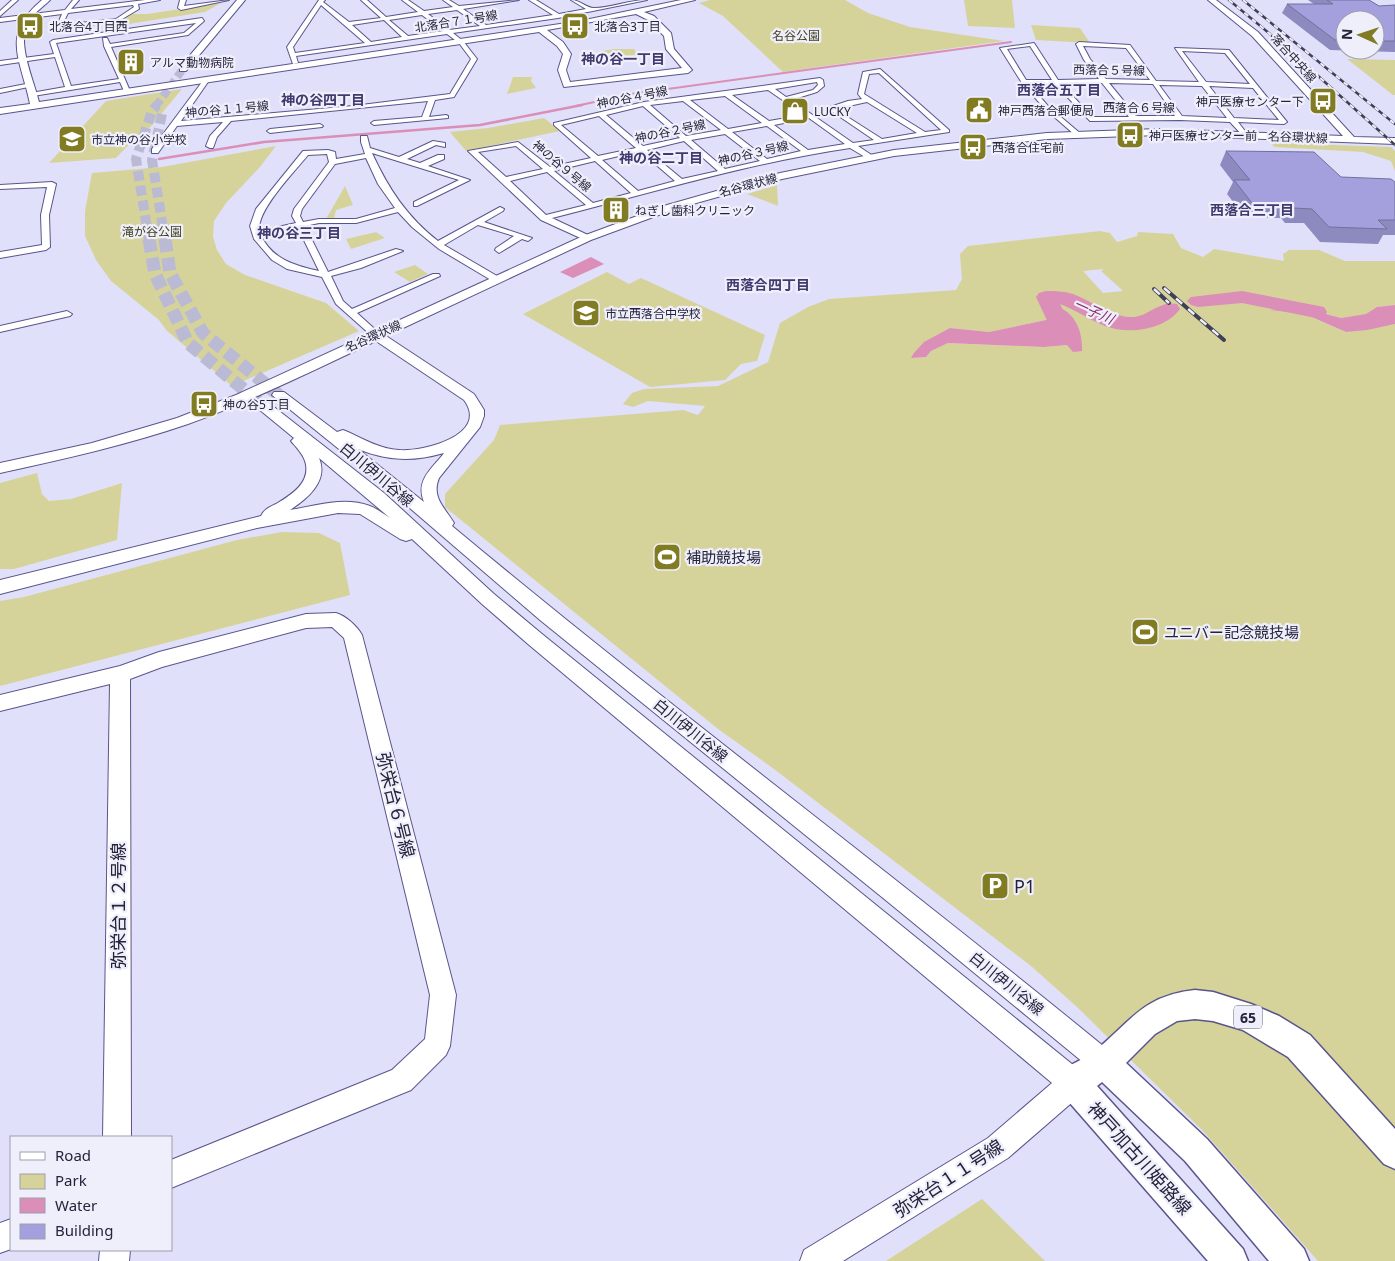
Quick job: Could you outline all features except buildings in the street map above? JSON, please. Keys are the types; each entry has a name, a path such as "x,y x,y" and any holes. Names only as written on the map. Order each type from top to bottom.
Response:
{"main road":[{"name":"65","path":"1073,1083 1104,1063 1136,1031 1161,1012 1192,1004 1236,1012 1282,1034 1299,1046 1395,1153"},
{"path":"1104,1063 1196,1150 1292,1261"},
{"name":"神戸加古川姫路線","path":"1073,1083 1231,1261"}],"street":[{"path":"0,14 15,0"},
{"path":"35,105 24,60 20,33 28,17 46,0"},
{"path":"76,0 65,13 58,27 117,20 137,8 135,4"},
{"path":"0,20 157,0"},
{"path":"183,0 181,8 226,0"},
{"path":"184,69 241,0"},
{"path":"194,68 249,0"},
{"path":"364,0 408,39"},
{"path":"405,0 461,42"},
{"path":"446,0 485,27"},
{"path":"348,24 516,0"},
{"path":"532,0 558,16"},
{"path":"574,0 592,10"},
{"path":"540,30 560,44 567,54 562,65 561,75 567,85 688,70 670,49 668,35 651,18 614,0"},
{"name":"北落合７１号線","path":"292,56 522,22 644,0"},
{"path":"0,110 540,30 691,0"},
{"name":"落合中央線","path":"1204,0 1252,40 1345,139"},
{"name":"落合中央線","path":"1212,0 1260,39 1345,139"},
{"path":"297,66 290,47 321,1 370,44"},
{"path":"493,2 502,8"},
{"path":"515,17 522,22"},
{"path":"69,88 53,42 202,20 186,34 107,46"},
{"path":"120,26 102,28 107,46 127,91"},
{"name":"神の谷１１号線","path":"175,124 330,110 377,117 432,98 452,96 474,59 461,42"},
{"name":"西落合６号線","path":"1024,82 1003,48 1032,44 1040,61 1054,81 1090,119 1180,118 1284,122 1256,86"},
{"path":"1134,118 1087,60 1079,44 1128,46 1180,118"},
{"path":"1244,135 1177,49 1227,51 1256,86"},
{"path":"0,63 58,55"},
{"name":"神の谷３号線","path":"544,218 681,182 807,152 947,131 880,71 866,72 861,94 868,100"},
{"name":"神の谷１１号線","path":"175,124 207,79"},
{"path":"0,90 69,88 122,80"},
{"name":"神の谷４号線","path":"637,194 556,124 644,104 820,80 821,86 816,91 786,99"},
{"name":"西落合５号線","path":"1024,82 1103,81 1256,86"},
{"path":"1024,82 1046,107 1077,134"},
{"path":"769,88 870,158"},
{"path":"726,93 807,152"},
{"path":"425,119 432,98"},
{"path":"685,99 766,161"},
{"path":"879,140 830,108 850,102 868,100 923,134"},
{"path":"644,104 724,172"},
{"path":"270,131 320,129 330,110"},
{"path":"601,114 681,182"},
{"path":"265,138 278,115"},
{"name":"神の谷２号線","path":"504,180 684,139 810,116"},
{"path":"377,117 425,119 446,117"},
{"path":"210,146 214,136 228,120"},
{"path":"155,151 175,124"},
{"name":"名谷環状線","path":"0,468 94,447 182,421 240,398 587,238 671,207 739,187 816,168 916,150 1008,139 1077,134 1159,132 1395,141"},
{"path":"901,137 916,150"},
{"path":"364,138 381,183 398,210 439,244 474,268 496,280"},
{"path":"401,159 436,143 442,145"},
{"name":"神の谷９号線","path":"504,180 472,152 518,144 592,206"},
{"path":"333,162 332,154 328,152 306,153 259,212 254,226 262,244 275,258 290,267 326,275 399,251"},
{"path":"417,204 466,180 401,159 368,152 333,162 298,209 296,216 340,302 376,335 458,389 474,402 477,417 474,424 447,460 433,475 429,484 429,494 434,507 462,544"},
{"path":"422,166 441,157"},
{"path":"504,180 544,218 587,238"},
{"path":"0,187 52,184 47,199 43,224 46,247 0,255"},
{"path":"439,244 500,209"},
{"path":"256,234 319,221 356,221 398,210"},
{"path":"476,222 524,237 499,250"},
{"path":"353,312 436,276"},
{"path":"0,329 67,314"},
{"path":"287,400 354,441 376,451 391,455 419,456 460,442"},
{"name":"白川伊川谷線","path":"287,400 545,613 1024,996 1104,1063"},
{"name":"白川伊川谷線","path":"260,403 378,497 453,567 543,645 1073,1083"},
{"path":"257,522 295,499 308,487 312,477 314,468 312,460 290,427"},
{"path":"0,587 257,522 338,507 352,507 365,510 384,520 453,567"},
{"name":"弥栄台６号線","path":"0,703 77,683 121,674 160,660 306,621 336,620 353,635 443,995 437,1046 401,1080 172,1174"},
{"name":"弥栄台１２号線","path":"118,1136 119,698 121,674"},
{"name":"弥栄台１１号線","path":"816,1261 998,1148 1073,1083"}],"green space":[{"name":"名谷公園","path":"710,0 845,0 868,13 910,27 1004,41 783,72 723,16 699,3"},
{"path":"964,0 1012,0 1015,28 968,26"},
{"path":"221,3 205,12 122,25 121,19 129,14 147,14"},
{"path":"1031,25 1080,28 1090,43 1036,40"},
{"path":"614,49 634,49 639,55 603,59 597,52"},
{"path":"1348,60 1395,60 1395,95"},
{"path":"513,77 532,77 531,81 536,88 507,94"},
{"path":"182,89 147,131 138,135 116,158 49,163 106,101"},
{"path":"544,118 560,131 466,151 450,132 488,128"},
{"path":"1276,143 1391,147 1395,151 1395,171 1391,161 1363,152 1275,147 1272,145"},
{"name":"滝が谷公園","path":"276,146 260,167 226,203 214,221 213,237 217,250 226,264 245,275 326,303 359,331 232,386 166,330 159,320 111,281 96,260 85,236 85,211 92,173 162,167"},
{"path":"777,185 778,206 747,194"},
{"path":"345,186 353,205 336,210 334,218 326,219"},
{"path":"1100,231 1110,233 1117,242 1137,236 1138,232 1173,234 1181,248 1203,257 1214,249 1284,261 1283,254 1289,250 1319,250 1345,261 1395,261 1395,305 1377,307 1367,314 1341,318 1299,307 1272,310 1305,314 1346,332 1395,324 1395,1261 1318,1261 1203,1131 1077,1007 1031,966 774,769 718,729 445,507 445,494 494,440 500,425 683,410 698,415 705,406 648,401 633,407 623,404 632,393 644,389 718,386 768,362 780,323 808,307 829,299 956,290 962,279 960,254 968,246","holes":["1104,269 1101,271 1123,291 1103,293 1083,271","1044,302 1057,306 1070,314 1067,345 1044,347 948,343 931,351 926,357 912,358 950,328 989,332 1051,319 1051,310"]},
{"path":"376,232 385,238 351,249 346,239"},
{"path":"415,265 428,274 410,282 394,272"},
{"path":"607,272 629,284 641,278 765,335 757,361 741,364 725,380 650,387 523,314"},
{"path":"37,473 42,494 49,501 71,499 122,483 117,540 14,569 0,569 0,483"},
{"path":"282,532 319,533 340,543 350,595 0,686 0,601 24,597 237,540"},
{"path":"982,1199 1045,1261 886,1261"}],"water":[{"path":"591,257 604,264 573,278 560,272"},
{"path":"1042,296 1050,301 1051,305 1066,311 1076,322 1081,336 1082,351 1073,352 1067,345 1044,347 948,343 931,351 926,357 911,358 924,342 950,328 989,332 1051,319 1051,310 1044,302"},
{"path":"1395,305 1395,324 1346,332 1305,314 1269,310 1299,307 1341,318 1366,314 1377,307"}],"waterway":[{"path":"576,106 631,94 1011,42"},
{"path":"159,159 264,142 480,125 582,105"},
{"name":"一子川","path":"1059,324 1046,297 1065,298 1114,322 1132,324 1150,321 1169,309"},
{"name":"一子川","path":"1198,301 1242,297 1316,312"}],"tunnel":[{"path":"156,106 183,69"},
{"path":"149,240 136,159 152,111 157,105"},
{"path":"162,114 152,160 165,240"},
{"path":"149,239 155,274 188,343 260,403"},
{"path":"165,239 170,273 203,333 279,395"}],"railway":[{"path":"1229,0 1288,49 1395,145"},
{"path":"1243,0 1395,124"},
{"path":"1164,288 1224,340"},
{"path":"1154,289 1169,303"}],"place":[{"name":"北落合4丁目西","path":"30,26"},
{"name":"北落合3丁目","path":"575,26"},
{"name":"アルマ動物病院","path":"131,62"},
{"name":"神戸医療センター下","path":"1323,101"},
{"name":"神戸西落合郵便局","path":"979,110"},
{"name":"LUCKY","path":"795,111"},
{"name":"神戸医療センター前","path":"1130,135"},
{"name":"市立神の谷小学校","path":"72,139"},
{"name":"西落合住宅前","path":"973,147"},
{"name":"ねぎし歯科クリニック","path":"616,210"},
{"name":"市立西落合中学校","path":"586,313"},
{"name":"神の谷5丁目","path":"204,404"},
{"name":"補助競技場","path":"667,557"},
{"name":"ユニバー記念競技場","path":"1145,632"},
{"name":"P1","path":"995,886"}],"district":[{"name":"神の谷一丁目","path":"623,58"},
{"name":"西落合五丁目","path":"1059,89"},
{"name":"神の谷四丁目","path":"323,99"},
{"name":"神の谷二丁目","path":"661,157"},
{"name":"西落合三丁目","path":"1252,209"},
{"name":"神の谷三丁目","path":"299,232"},
{"name":"西落合四丁目","path":"768,284"}]}
